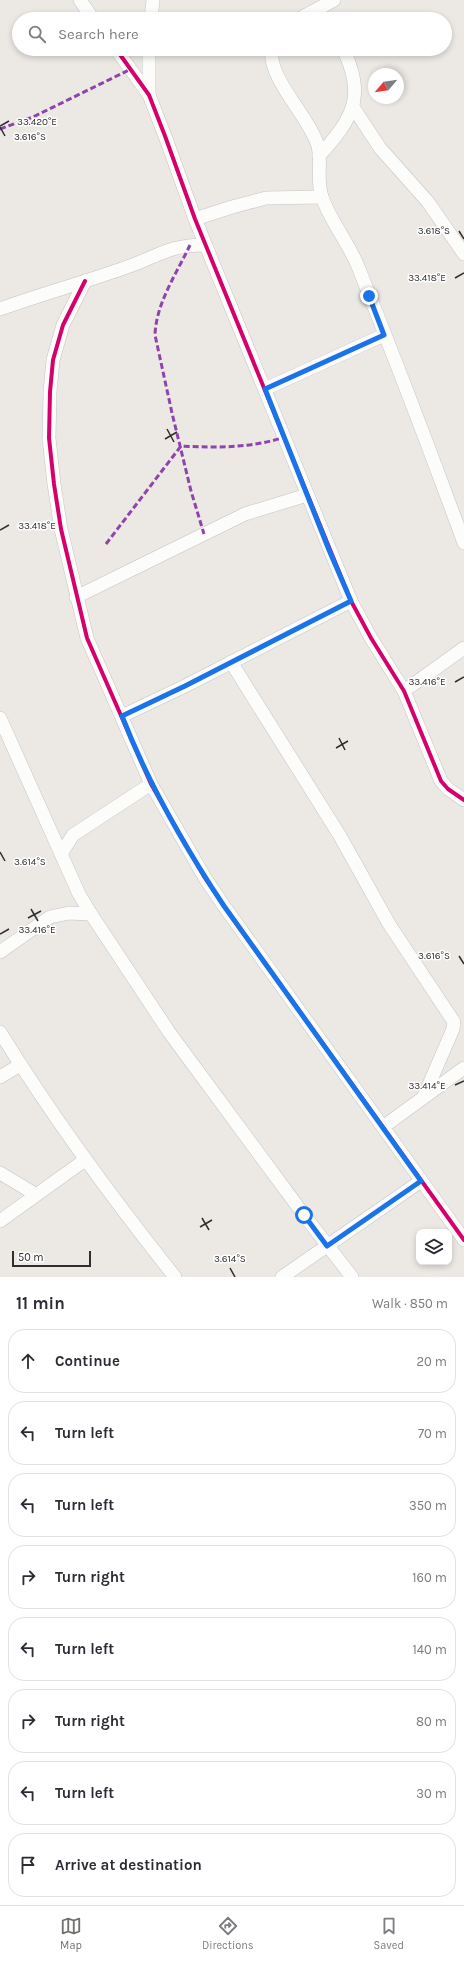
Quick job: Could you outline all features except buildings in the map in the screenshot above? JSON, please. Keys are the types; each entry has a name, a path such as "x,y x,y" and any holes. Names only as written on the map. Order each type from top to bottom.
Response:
{"street":[{"path":"80,0 88,12"},
{"path":"152,12 153,0"},
{"path":"326,12 334,0"},
{"path":"121,56 149,95 194,219 351,601 371,638 404,691 441,781 454,794 464,800"},
{"path":"149,56 149,95"},
{"path":"271,56 274,70 310,129 318,146 319,183 322,197 355,259 417,416 464,543"},
{"path":"319,156 341,128 353,106 356,90 353,73 345,56"},
{"path":"353,106 380,148 428,202 464,254"},
{"path":"194,219 266,198 322,197"},
{"path":"0,309 129,266 173,248 186,245 205,245"},
{"path":"85,281 63,325 54,360 50,392 49,438 61,529 87,638 151,784 205,878 382,1128 464,1240"},
{"path":"265,389 384,335"},
{"path":"76,597 245,514 307,495"},
{"path":"122,716 185,686 351,601"},
{"path":"404,691 464,648"},
{"path":"231,662 340,836 389,924 454,1022 453,1029 424,1096"},
{"path":"0,718 79,894 91,914 169,1032 327,1246 352,1277"},
{"path":"61,854 73,835 151,784"},
{"path":"0,952 50,917 69,913 91,914"},
{"path":"0,1032 41,1097 85,1160 175,1277"},
{"path":"0,1077 20,1065"},
{"path":"382,1128 464,1068"},
{"path":"0,1221 35,1194 85,1160"},
{"path":"0,1173 35,1194"},
{"path":"282,1277 421,1181"}],"marked path":[{"path":"0,129 33,117 131,69"},
{"path":"190,245 163,300 156,323 155,335 191,491 204,534"},
{"path":"106,544 181,446 208,447 247,445 272,441 285,437"}],"cycle path":[{"path":"121,56 149,95 195,219 351,601 371,638 404,691 441,781 448,789 464,800"},
{"path":"85,281 63,325 53,360 50,392 49,438 61,529 87,638 151,784 205,878 464,1240"}],"route":[{"path":"304,1215 327,1246 421,1181 205,878 151,784 122,716 185,686 351,601 329,550 299,471 265,389 332,360 384,335 369,296"}]}
